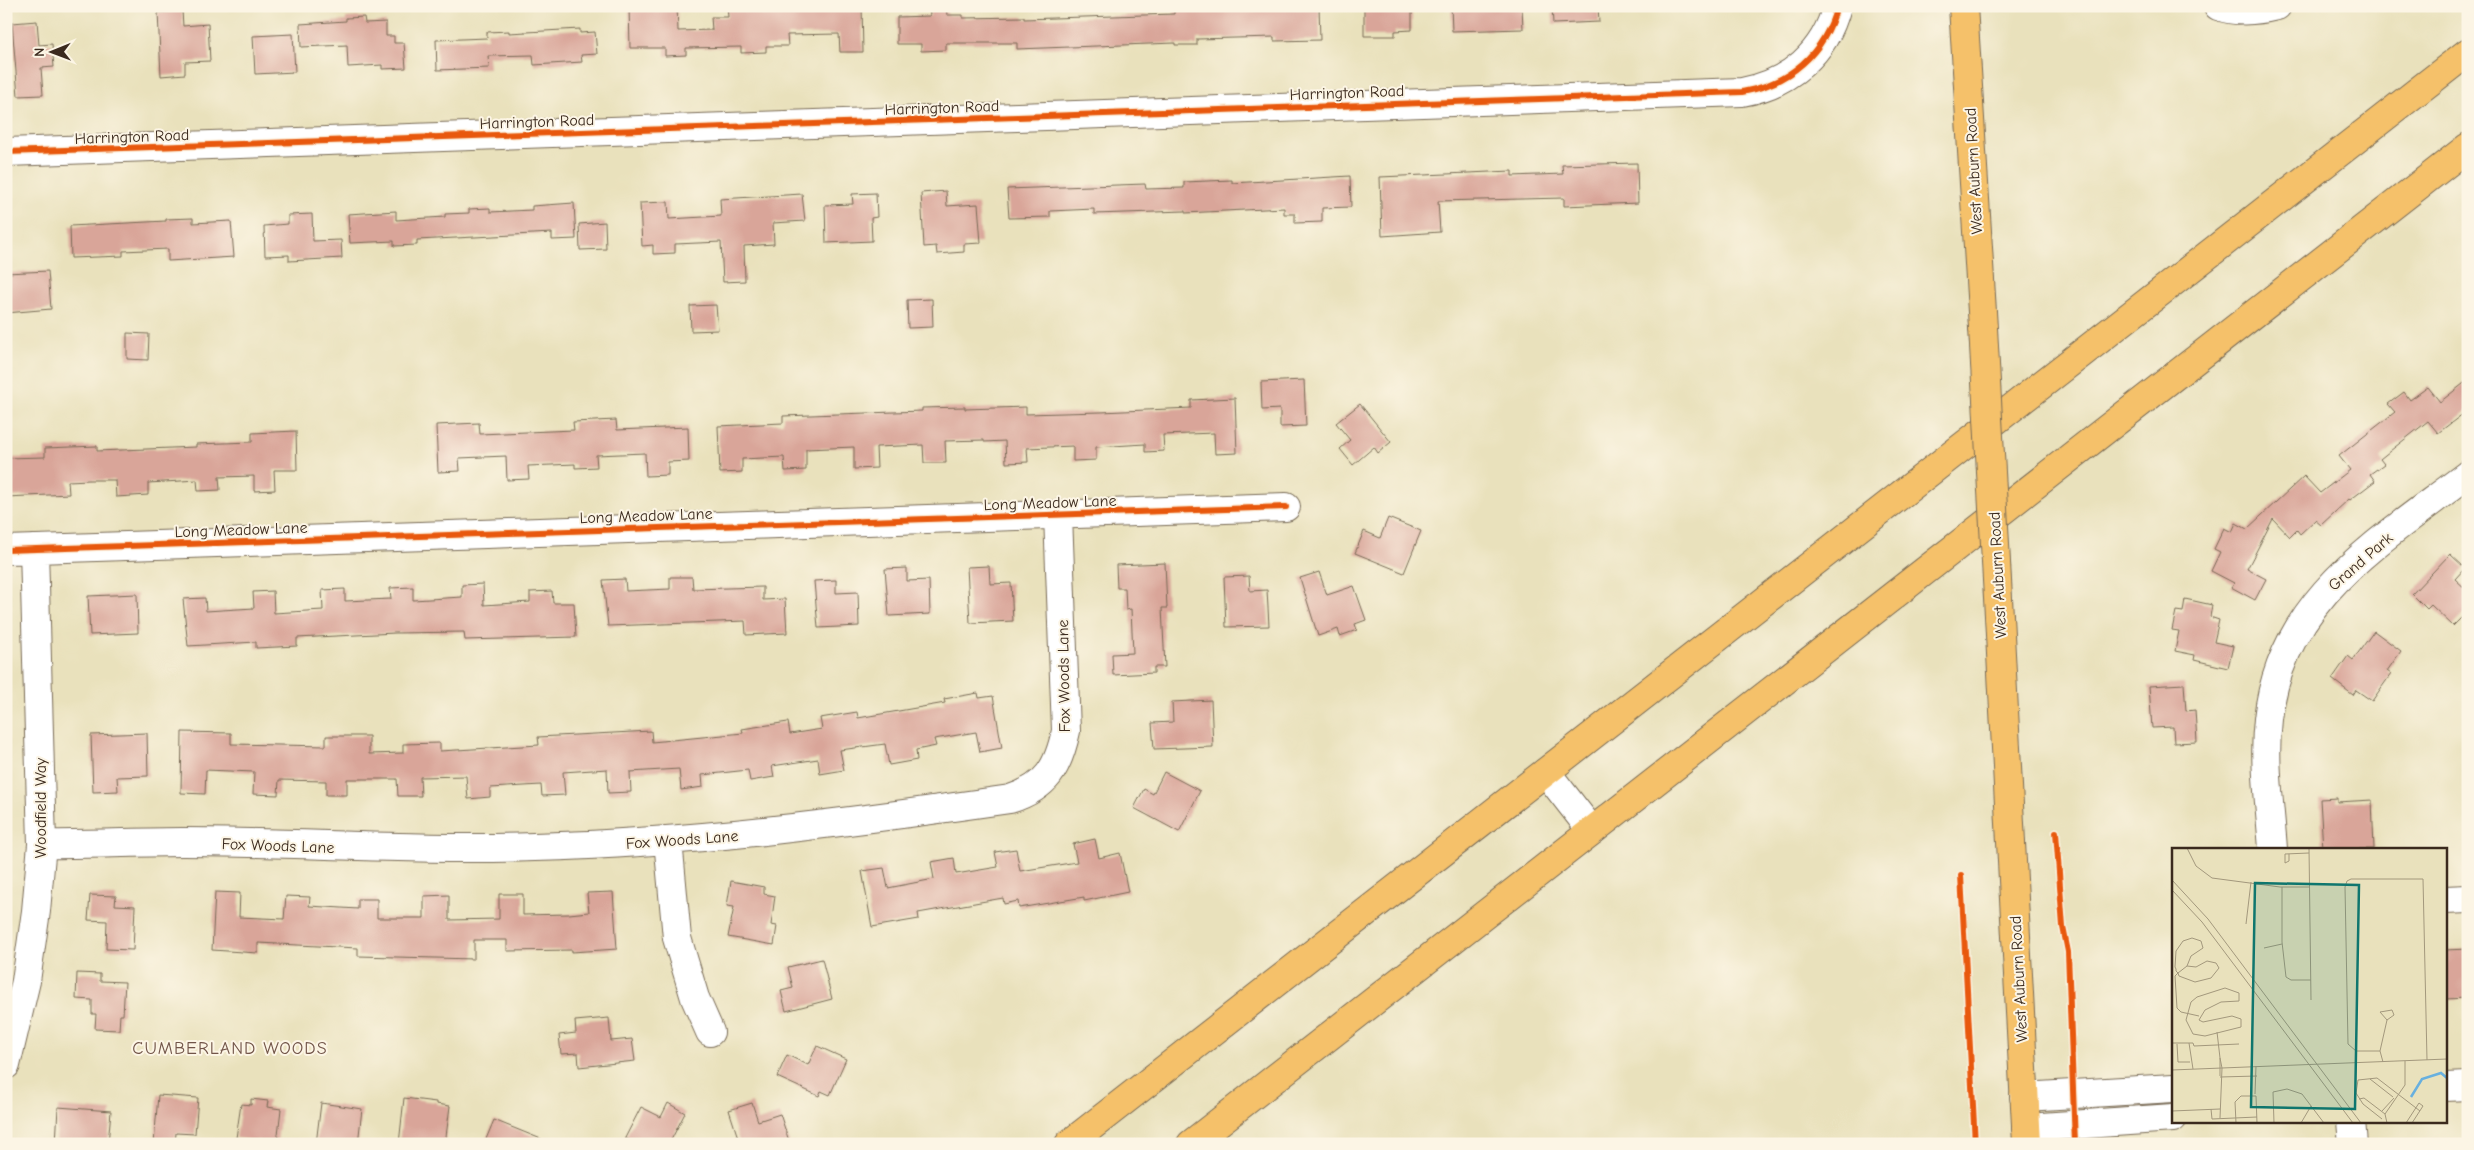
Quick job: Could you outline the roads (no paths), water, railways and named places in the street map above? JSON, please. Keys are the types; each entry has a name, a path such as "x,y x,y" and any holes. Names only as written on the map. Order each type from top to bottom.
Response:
{"main road":[{"name":"West Auburn Road","path":"1963,6 1983,328 2026,1136"},
{"path":"1070,1144 2468,52"},
{"path":"1192,1144 2468,147"}],"street":[{"name":"Harrington Road","path":"6,152 1742,92 1762,89 1797,70 1825,36 1837,6"},
{"path":"2218,6 2229,10 2261,10 2277,6"},
{"name":"Grand Park","path":"2273,848 2267,755 2268,719 2274,687 2287,649 2308,612 2347,569 2464,486"},
{"name":"Long Meadow Lane","path":"6,550 1286,507"},
{"name":"Fox Woods Lane","path":"42,844 183,842 390,848 464,848 668,840 752,834 851,822 1010,799 1029,793 1046,779 1058,760 1066,731 1058,515"},
{"name":"Woodfield Way","path":"6,1065 30,954 42,844 34,549"},
{"path":"1546,772 1592,831"},
{"path":"668,840 672,906 677,938 687,974 710,1032"},
{"path":"2446,900 2468,899"},
{"path":"2446,1087 2468,1086"},
{"path":"2024,1097 2172,1088"},
{"path":"2134,1090 2135,1132"},
{"path":"2026,1136 2135,1132 2172,1118"},
{"path":"2351,1122 2352,1144"}],"district":[{"name":"CUMBERLAND WOODS","path":"230,1048"}]}
